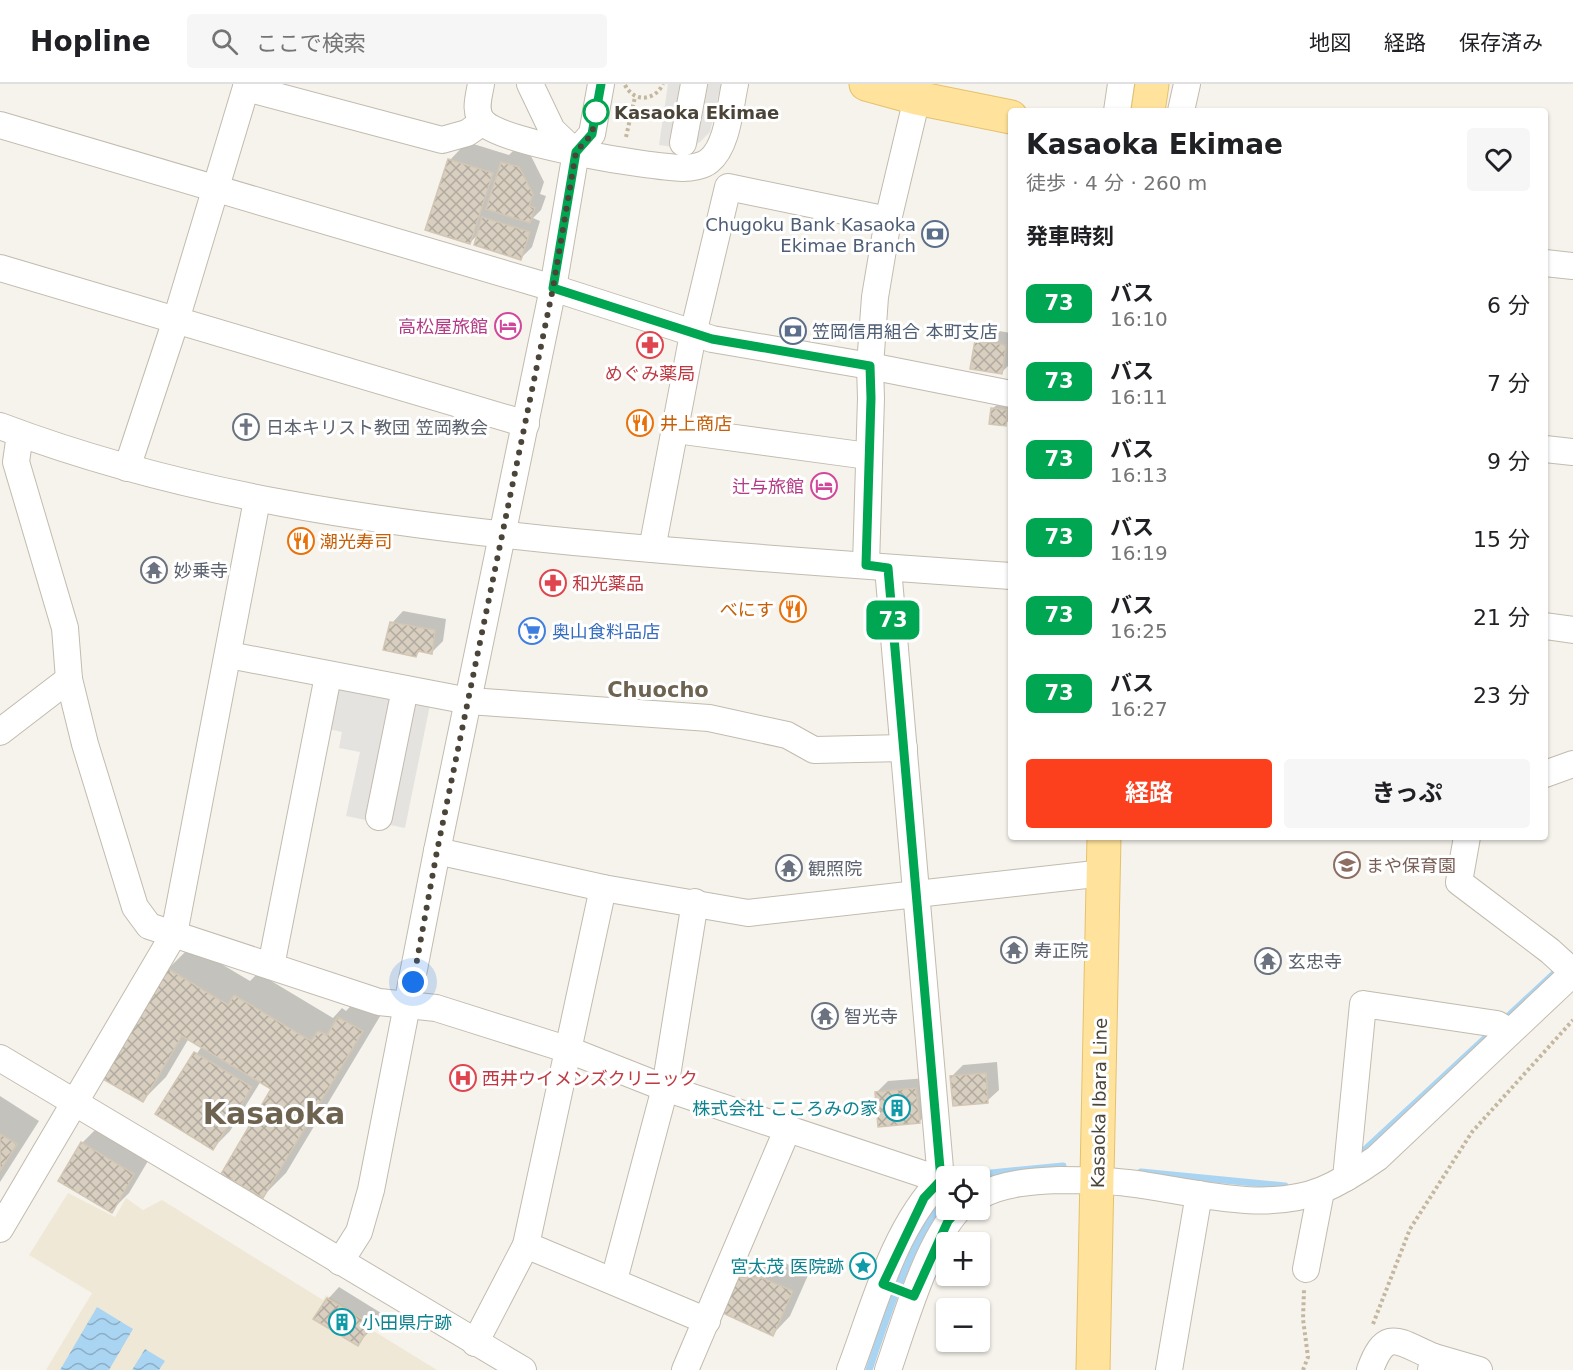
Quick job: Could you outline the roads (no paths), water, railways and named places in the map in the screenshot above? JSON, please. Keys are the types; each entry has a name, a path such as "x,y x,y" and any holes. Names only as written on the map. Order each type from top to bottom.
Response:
{"main road":[{"path":"866,84 917,98 1008,116"},
{"path":"1148,108 1152,84"},
{"name":"Kasaoka Ibara Line","path":"1093,1370 1104,840"}],"street":[{"path":"482,84 478,112 483,122 498,132 576,152 685,168 711,160 721,142 735,84"},
{"path":"530,84 552,130 576,152"},
{"path":"340,1262 359,1232 371,1190 437,851 553,288 576,152 592,134 601,84"},
{"path":"683,143 694,84"},
{"path":"1117,108 1121,84"},
{"path":"1182,108 1187,84"},
{"path":"127,468 176,320 246,86 442,140 455,138 483,122"},
{"path":"917,98 888,220 875,297 870,366 868,456 877,566 904,748 942,1166"},
{"path":"0,125 553,288 693,334 1008,393"},
{"path":"652,549 693,334 728,187 711,160"},
{"path":"728,187 888,220"},
{"path":"1548,263 1573,267"},
{"path":"0,268 526,424"},
{"path":"936,1181 788,1128 665,1088 569,1050 436,1008 379,1002 149,926 135,907 85,744 69,678 65,628 8,464 10,430 127,468 257,500 376,520 652,549 1008,576"},
{"path":"676,430 868,456"},
{"path":"1548,449 1573,452"},
{"path":"0,1229 174,934 230,655 257,500"},
{"path":"1548,626 1573,630"},
{"path":"230,655 328,676 469,701 709,718 788,735 814,750 904,748"},
{"path":"271,966 328,676"},
{"path":"0,732 69,678"},
{"path":"379,817 405,689"},
{"path":"1548,773 1573,764"},
{"path":"1306,1269 1321,1191 1347,1164 1377,1158 1504,1029 1569,969 1459,882 1466,840"},
{"path":"437,851 603,888 695,902 748,913 1104,873"},
{"path":"475,1343 526,1245 603,888"},
{"path":"614,1280 665,1088 695,902"},
{"path":"1347,1164 1362,1004 1504,1029"},
{"path":"0,1058 523,1370"},
{"path":"685,1370 788,1128"},
{"path":"990,1193 1013,1186 1044,1181 1096,1180 1199,1194 1279,1199 1321,1191"},
{"path":"888,1370 899,1290 924,1198 936,1190"},
{"path":"1169,1370 1199,1194"},
{"path":"850,1370 899,1290 949,1220"},
{"path":"526,1245 614,1280 706,1321"},
{"path":"1370,1370 1378,1348 1385,1343 1396,1341 1432,1363 1479,1370"}],"water":[{"path":"97,1307 133,1329 109,1370 60,1370"},
{"path":"145,1349 165,1361 159,1370 132,1370"}],"waterway":[{"path":"1502,1022 1560,968"},
{"path":"1357,1157 1494,1030"},
{"path":"990,1174 1063,1166"},
{"path":"1141,1172 1285,1186"},
{"path":"869,1370 911,1255 936,1212"}],"place":[{"name":"Kasaoka Ekimae","path":"596,112"},
{"name":"Chugoku Bank Kasaoka Ekimae Branch","path":"935,234"},
{"name":"高松屋旅館","path":"508,326"},
{"name":"笠岡信用組合 本町支店","path":"793,331"},
{"name":"めぐみ薬局","path":"650,345"},
{"name":"井上商店","path":"640,423"},
{"name":"日本キリスト教団 笠岡教会","path":"246,427"},
{"name":"辻与旅館","path":"824,486"},
{"name":"潮光寿司","path":"301,541"},
{"name":"妙乗寺","path":"154,570"},
{"name":"和光薬品","path":"553,583"},
{"name":"べにす","path":"793,609"},
{"name":"奥山食料品店","path":"532,631"},
{"name":"まや保育園","path":"1347,865"},
{"name":"観照院","path":"789,868"},
{"name":"寿正院","path":"1014,950"},
{"name":"玄忠寺","path":"1268,961"},
{"name":"智光寺","path":"825,1016"},
{"name":"西井ウイメンズクリニック","path":"463,1078"},
{"name":"株式会社 こころみの家","path":"897,1108"},
{"name":"宮太茂 医院跡","path":"863,1266"},
{"name":"小田県庁跡","path":"342,1322"}],"district":[{"name":"Chuocho","path":"658,690"},
{"name":"Kasaoka","path":"274,1113"}]}
